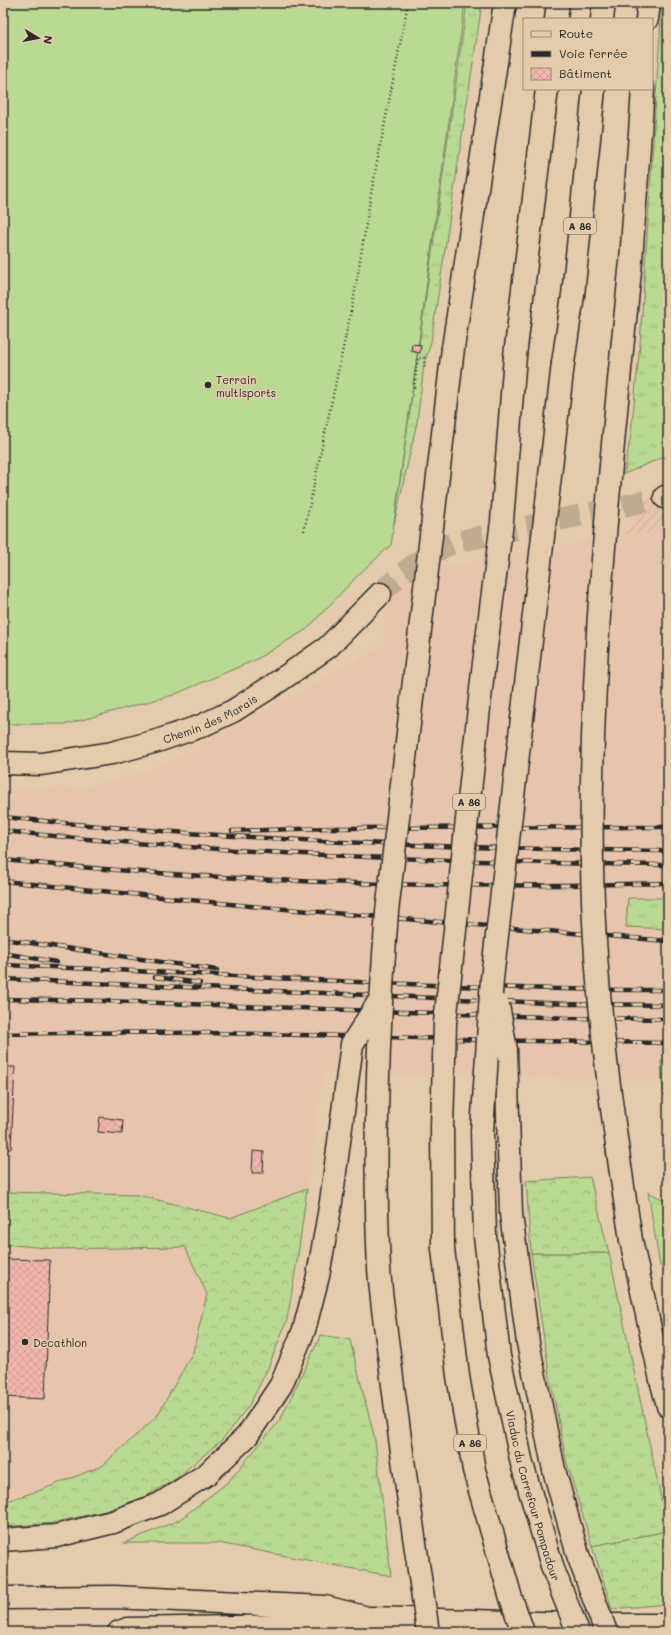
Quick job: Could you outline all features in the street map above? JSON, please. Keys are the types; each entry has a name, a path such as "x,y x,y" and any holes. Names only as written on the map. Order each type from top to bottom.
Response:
{"main road":[{"path":"428,1632 396,1412 379,1270 376,1180 380,1000 387,912 399,801 453,348 505,3"},
{"path":"556,18 558,3"},
{"path":"602,18 604,3"},
{"path":"647,18 648,3"},
{"name":"A 86","path":"523,1632 511,1598 474,1470 458,1376 444,1249 442,1128 445,1023 482,678 502,521 515,356 547,90"},
{"name":"A 86","path":"492,979 573,295 594,90"},
{"path":"643,90 631,261 610,469 592,729 592,866 598,987 612,1109 631,1240 668,1406"},
{"name":"Chemin des Marais","path":"3,763 41,764 112,753 158,741 201,726 233,711 328,647 380,594"},
{"path":"492,979 506,1050 511,1214 528,1343 554,1470 578,1555 606,1632"},
{"name":"Viaduc du Carrefour Pompadour","path":"492,979 482,1130 485,1236 500,1356 525,1472 553,1569 578,1632"},
{"path":"3,1540 56,1536 113,1522 160,1504 207,1474 247,1436 281,1385 304,1330 318,1276 331,1202 352,1044 380,1000"},
{"path":"3,1598 114,1597 325,1607 371,1618 608,1625 668,1625"},
{"path":"119,1632 128,1629 334,1625 371,1618"}],"path":[{"path":"304,531 354,297 371,194 408,3"}],"shaded area":[{"path":"668,472 668,532 623,534"},
{"path":"668,532 668,1081 323,1072 307,1189 192,1234 207,1294 193,1352 157,1416 102,1466 44,1494 3,1499 3,789 85,787 143,773 177,758 384,645 386,578 623,534"}],"green space":[{"name":"Terrain multisports","path":"3,3 465,3 391,545 360,573 307,629 255,660 173,695 67,724 3,724"},
{"path":"467,3 482,3 431,342 424,365 417,422 394,524"},
{"path":"662,3 668,3 668,455 624,474 631,433 640,344"},
{"path":"628,898 668,898 668,929 626,927"},
{"path":"661,1061 668,1061 668,1112 662,1081"},
{"path":"590,1177 609,1253 531,1253 526,1181"},
{"path":"307,1189 287,1320 268,1368 250,1404 222,1440 174,1480 146,1496 109,1510 52,1523 3,1527 3,1502 41,1490 102,1466 157,1416 193,1352 207,1294 185,1247 57,1249 3,1244 3,1192 138,1195 230,1218"},
{"path":"648,1192 668,1202 668,1274 660,1266"},
{"path":"531,1253 609,1253 668,1531 592,1546 566,1460 549,1372"},
{"path":"321,1335 350,1340 375,1440 391,1576 218,1543 124,1543 179,1520 228,1482 280,1420"},
{"path":"668,1531 668,1604 612,1609 592,1546"}],"building":[{"path":"412,344 421,345 420,353 411,351"},
{"path":"3,1067 15,1067 11,1149 3,1149"},
{"path":"100,1117 123,1120 122,1134 98,1132"},
{"path":"253,1151 264,1152 263,1173 252,1173"},
{"name":"Decathlon","path":"3,1259 50,1260 45,1399 3,1397"}],"tunnel":[{"path":"380,594 397,578 425,557 456,542 665,497"}],"railway":[{"path":"3,817 169,832 335,842 502,848 668,851"},
{"path":"232,831 331,828 668,827"},
{"path":"3,831 169,846 335,856 502,862 668,865"},
{"path":"3,860 169,874 252,879 418,885 585,885 668,883"},
{"path":"3,881 250,906 668,941"},
{"path":"3,939 217,970"},
{"path":"3,953 56,962"},
{"path":"3,965 336,981 502,987 668,990"},
{"path":"155,977 200,983"},
{"path":"3,979 569,1004 668,1005"},
{"path":"3,999 107,1001 570,1018 668,1019"},
{"path":"3,1034 136,1032 668,1043"}],"place":[{"name":"Terrain multisports","path":"208,385"},
{"name":"Decathlon","path":"25,1342"}]}
